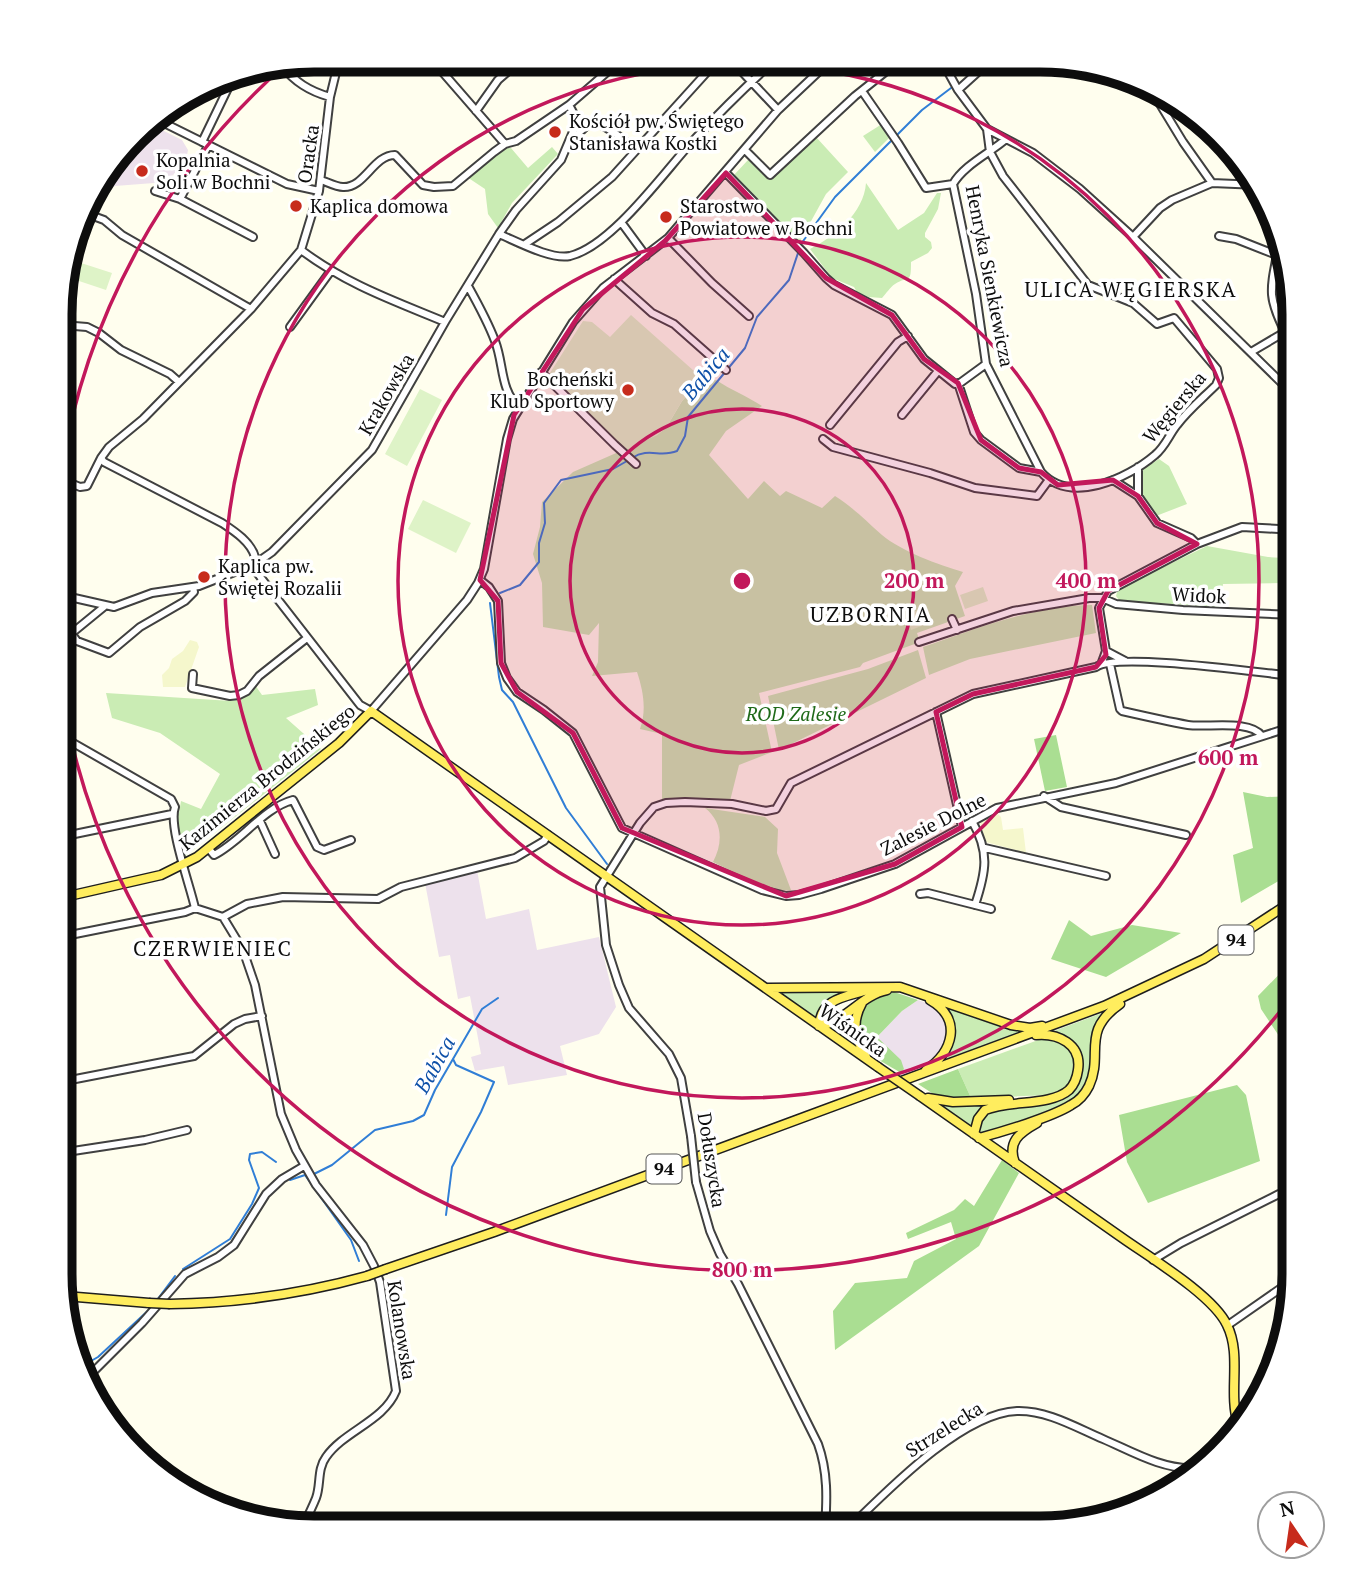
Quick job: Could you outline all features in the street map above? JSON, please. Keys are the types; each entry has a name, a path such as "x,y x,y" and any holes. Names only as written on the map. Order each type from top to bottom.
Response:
{"main road":[{"name":"Wiśnicka","path":"371,711 1153,1260 1217,1309 1227,1325"},
{"name":"Kazimierza Brodzińskiego","path":"72,895 153,877 183,865 209,849 327,753 371,711"},
{"name":"94","path":"73,1297 170,1304 212,1302 282,1295 367,1276 915,1078 1137,993 1204,960 1282,908"},
{"path":"879,987 828,1005 821,1015 820,1026 833,1023 880,991 900,990 930,1000 941,1009 949,1024 951,1041 942,1057 915,1078"},
{"path":"766,988 900,987 1020,1027 1062,1022"},
{"path":"1015,1163 1012,1150 1015,1139 1025,1129 1071,1105 1083,1095 1091,1081 1095,1040 1101,1022 1110,1011 1137,993"},
{"path":"863,1001 856,1017 855,1032 867,1059"},
{"path":"1013,1041 1037,1035 1056,1035 1068,1042 1077,1056 1077,1074 1068,1091 1056,1097 985,1110 978,1119 977,1136 1053,1113"},
{"path":"920,1096 945,1102 1033,1100"},
{"path":"1227,1325 1234,1356 1233,1398 1236,1415"}],"street":[{"name":"Oracka","path":"301,250 319,191 330,97 336,72"},
{"path":"442,72 505,144"},
{"path":"476,111 498,80 507,72"},
{"path":"321,180 343,187 349,186 389,155 395,155 423,185 453,186 505,144 516,141 569,105 607,72"},
{"path":"525,244 558,222 612,177 703,72"},
{"path":"742,72 778,110"},
{"path":"499,234 554,257 568,256 595,243 621,222 706,127 761,72"},
{"path":"102,458 104,462 222,523 240,536 255,555 258,573 360,705 371,711 467,600 480,580 508,435 519,407 580,313 614,279 668,238 778,110 818,72"},
{"path":"745,150 770,175 885,72"},
{"path":"948,72 987,129 1052,167 1133,237 1282,383"},
{"path":"958,90 978,72"},
{"path":"289,74 311,91 330,97"},
{"path":"180,200 228,88"},
{"path":"862,91 926,188 953,184"},
{"path":"1159,103 1212,183"},
{"path":"569,105 575,116 570,141"},
{"path":"164,123 286,184 319,191"},
{"path":"570,141 594,123 604,126 636,150"},
{"path":"987,129 990,152"},
{"name":"Henryka Sienkiewicza","path":"1006,139 961,174 953,184 976,294 986,364 1048,481"},
{"name":"Krakowska","path":"193,587 255,564 272,552 372,450 499,234 516,209 555,167 570,141"},
{"name":"Węgierska","path":"990,152 1003,176 1088,285 1133,303 1157,324 1174,318 1217,369 1219,378 1216,385 1178,424 1157,454 1113,480"},
{"path":"726,173 834,285 892,315 924,359 955,384 986,364"},
{"path":"1133,237 1160,208 1212,183 1244,184"},
{"path":"155,191 180,200 253,237"},
{"path":"93,216 104,220 122,235 251,309"},
{"path":"621,222 646,256"},
{"path":"1219,236 1236,239 1275,254"},
{"path":"668,238 749,316"},
{"path":"72,484 80,487 87,485 109,447 143,419 251,309 301,250 330,272 356,285 445,322"},
{"path":"1276,263 1270,295 1282,326"},
{"path":"290,327 330,272"},
{"path":"614,279 652,313 674,324 726,370"},
{"path":"468,286 484,313 496,344 508,397 519,407"},
{"path":"72,326 87,327 99,333 121,350 170,374 179,382"},
{"path":"1251,352 1282,334"},
{"path":"831,425 898,342 908,336"},
{"path":"902,415 939,371"},
{"path":"541,372 633,460"},
{"path":"958,383 974,432 981,440 1019,468 1041,472"},
{"path":"823,439 833,447 975,488 1037,496 1048,481 1073,488 1113,480 1138,496 1157,523 1191,538 1196,544"},
{"path":"1138,467 1138,496"},
{"path":"607,877 634,833 654,807 666,803 732,804 766,811 776,809 791,783 973,694 1096,667 1102,662 1106,651 1099,614 1102,598 1122,582 1196,544 1242,527 1282,530"},
{"path":"480,580 489,587 498,601 501,663 507,678 517,692 573,733 622,828 634,833"},
{"path":"72,598 114,607 152,593 193,587 194,592 109,653 78,642 72,634"},
{"path":"919,642 1013,611 1102,598"},
{"name":"Widok","path":"1102,598 1116,604 1158,608 1282,614"},
{"path":"72,632 105,606"},
{"path":"952,620 957,630"},
{"path":"193,674 192,688 230,696 239,695 307,638"},
{"path":"1106,651 1125,661"},
{"path":"1102,662 1110,664 1145,661 1282,675"},
{"path":"1110,664 1122,711 1191,725 1230,725 1254,729 1262,736"},
{"path":"936,712 962,827"},
{"name":"Zalesie Dolne","path":"634,833 762,890 786,896 799,895 895,864 997,808 1116,783 1282,730"},
{"path":"72,742 166,794 174,803 172,814 195,908"},
{"path":"1044,796 1061,807 1185,835"},
{"path":"209,849 214,855 226,849 260,821 293,800 317,847 324,850 351,840"},
{"path":"72,835 172,814"},
{"path":"260,821 275,854"},
{"path":"972,821 985,848 984,872 975,905"},
{"path":"72,935 195,908 223,917 247,904 283,897 378,899 401,887 515,858 544,841 548,835"},
{"path":"985,848 1106,876"},
{"name":"Dołuszycka","path":"607,877 600,887 606,945 629,1007 669,1054 681,1078 696,1182 709,1231 813,1432 824,1459 826,1516"},
{"path":"920,894 928,893 992,909"},
{"name":"Kolanowska","path":"223,917 243,950 255,985 281,1114 304,1166 333,1209 363,1245 380,1282 396,1391 387,1407 345,1437 326,1457 321,1467 317,1497 308,1516"},
{"path":"72,1080 194,1056 234,1024 262,1016"},
{"path":"72,1151 145,1140 187,1130"},
{"path":"93,1372 142,1323 185,1274 218,1257 234,1245 267,1194 282,1180 304,1166"},
{"path":"1153,1260 1279,1194"},
{"path":"1227,1325 1282,1287"},
{"name":"Strzelecka","path":"861,1516 913,1466 933,1451 1004,1412 1019,1411 1043,1415 1148,1458 1168,1465 1186,1467"}],"highlighted area":[{"path":"726,173 826,278 892,315 924,359 958,383 981,440 1019,468 1041,472 1058,485 1113,480 1138,496 1157,523 1197,544 1108,591 1099,608 1106,655 1096,667 973,694 936,712 962,827 895,864 786,896 622,828 573,733 517,692 501,663 498,601 480,580 514,415 583,309 665,241"}],"shaded area":[{"name":"Kopalnia Soli w Bochni","path":"158,128 182,140 188,150 186,160 167,182 115,186 104,192 132,154"},
{"path":"477,870 486,919 529,909 537,950 599,937 616,1007 599,1034 560,1046 567,1075 508,1085 504,1066 475,1071 471,1057 481,1054 470,996 458,999 450,955 439,957 425,883"},
{"path":"918,1000 932,1005 938,1011 946,1027 947,1043 928,1065 905,1075 901,1073 904,1069 877,1037 902,1011"}],"green space":[{"path":"882,124 890,137 875,152 863,136"},
{"path":"816,137 848,172 826,194 799,243 795,243 733,176 749,159 769,180"},
{"path":"552,147 558,154 512,203 498,228 488,214 485,189 467,177 504,148 511,148 528,168"},
{"path":"866,183 898,230 924,213 937,193 941,193 938,209 925,233 932,248 911,262 910,277 893,285 882,298 869,297 832,278 810,249 838,231 854,214 864,194"},
{"path":"78,263 112,273 106,290 74,279"},
{"name":"Bocheński Klub Sportowy","path":"631,315 703,379 682,401 666,428 626,450 548,376 583,321 592,322 610,337"},
{"path":"703,379 707,382 716,380 762,406 726,431 709,455 748,499 764,481 780,496 786,491 822,508 835,496 899,547 963,572 955,586 965,616 917,633 920,642 863,663 860,667 759,693 772,752 739,765 730,801 662,800 662,734 640,729 643,700 637,672 592,676 598,662 599,623 589,635 543,627 542,583 533,554 540,527 542,502 573,472 657,435 666,428 682,401"},
{"path":"420,389 442,400 407,466 385,454"},
{"path":"1159,459 1169,466 1187,504 1156,516 1142,494 1143,469"},
{"path":"423,500 471,523 456,553 408,529"},
{"path":"1207,546 1282,558 1282,583 1223,584 1219,607 1124,601 1116,596 1118,589"},
{"path":"983,587 988,601 965,609 960,595"},
{"path":"1092,605 1096,633 970,659 929,675 923,647 1027,614"},
{"path":"924,608 929,623 911,630 906,614"},
{"path":"190,640 197,642 199,647 185,687 163,687 162,675 169,668 172,659 183,651"},
{"name":"ROD Zalesie","path":"918,650 926,678 779,750 768,696 868,669"},
{"path":"255,685 262,695 315,689 318,705 286,718 321,749 183,858 176,816 181,801 201,809 220,774 160,733 112,718 106,693 231,701 246,696"},
{"path":"1056,735 1067,787 1045,791 1034,739"},
{"path":"1243,792 1267,797 1282,796 1282,879 1241,903 1233,855 1253,848"},
{"path":"705,808 765,817 778,829 777,853 791,890 761,885 713,862 720,833 715,820"},
{"path":"998,814 1003,830 1023,828 1026,853 986,842 980,823"},
{"path":"1069,920 1091,936 1132,925 1181,933 1106,977 1051,959"},
{"path":"1282,971 1282,1044 1261,1009 1258,996"},
{"path":"859,990 822,1006 817,1019 779,993"},
{"path":"894,992 918,1000 902,1011 877,1037 901,1060 904,1069 901,1073 868,1051 858,1028 862,1011 868,1004"},
{"path":"945,1007 1021,1032 944,1061 953,1035"},
{"path":"857,1008 856,1043 855,1044 831,1029"},
{"path":"1105,1012 1093,1041 1089,1077 1081,1093 1066,1105 981,1134 982,1122 989,1113 1050,1102 1074,1089 1080,1076 1082,1059 1054,1031"},
{"path":"1044,1038 1062,1044 1072,1053 1075,1066 1071,1084 1054,1095 971,1098 958,1069"},
{"path":"958,1069 971,1098 938,1097 918,1084"},
{"path":"1237,1085 1246,1095 1260,1161 1148,1203 1127,1162 1119,1115"},
{"path":"1013,1102 978,1113 971,1127 939,1105"},
{"path":"1002,1160 1019,1173 979,1246 835,1350 833,1311 855,1283 907,1278 914,1261 956,1239 951,1222 908,1239 906,1233 954,1210 965,1199 974,1206"}],"waterway":[{"name":"Babica","path":"801,244 835,197 922,110 951,88"},
{"name":"Babica","path":"632,458 644,453 665,454 677,451 685,436 688,417 745,348 757,317 789,280 799,250"},
{"name":"Babica","path":"500,593 520,585 539,562 539,543 545,523 544,503 561,480 613,469 627,461"},
{"name":"Babica","path":"490,603 502,690 513,702 566,808 607,864"},
{"name":"Babica","path":"314,1174 332,1165 375,1130 413,1121 424,1115 435,1090 482,1009 498,998"},
{"path":"446,1215 452,1167 494,1082 456,1065 453,1059"},
{"name":"Babica","path":"183,1269 230,1239 252,1204 259,1188 249,1160 250,1154 262,1152 276,1162"},
{"path":"290,1180 305,1175 351,1240 359,1261"},
{"name":"Babica","path":"157,1300 175,1276"},
{"name":"Babica","path":"88,1362 98,1357 152,1307"}],"place":[{"name":"Kościół pw. Świętego Stanisława Kostki","path":"555,132"},
{"name":"Kopalnia Soli w Bochni","path":"142,171"},
{"name":"Kaplica domowa","path":"296,206"},
{"name":"Starostwo Powiatowe w Bochni","path":"666,217"},
{"name":"Bocheński Klub Sportowy","path":"628,390"},
{"name":"Kaplica pw. Świętej Rozalii","path":"204,577"}],"district":[{"name":"ULICA WĘGIERSKA","path":"1131,290"},
{"name":"UZBORNIA","path":"871,615"},
{"name":"CZERWIENIEC","path":"213,949"}]}
